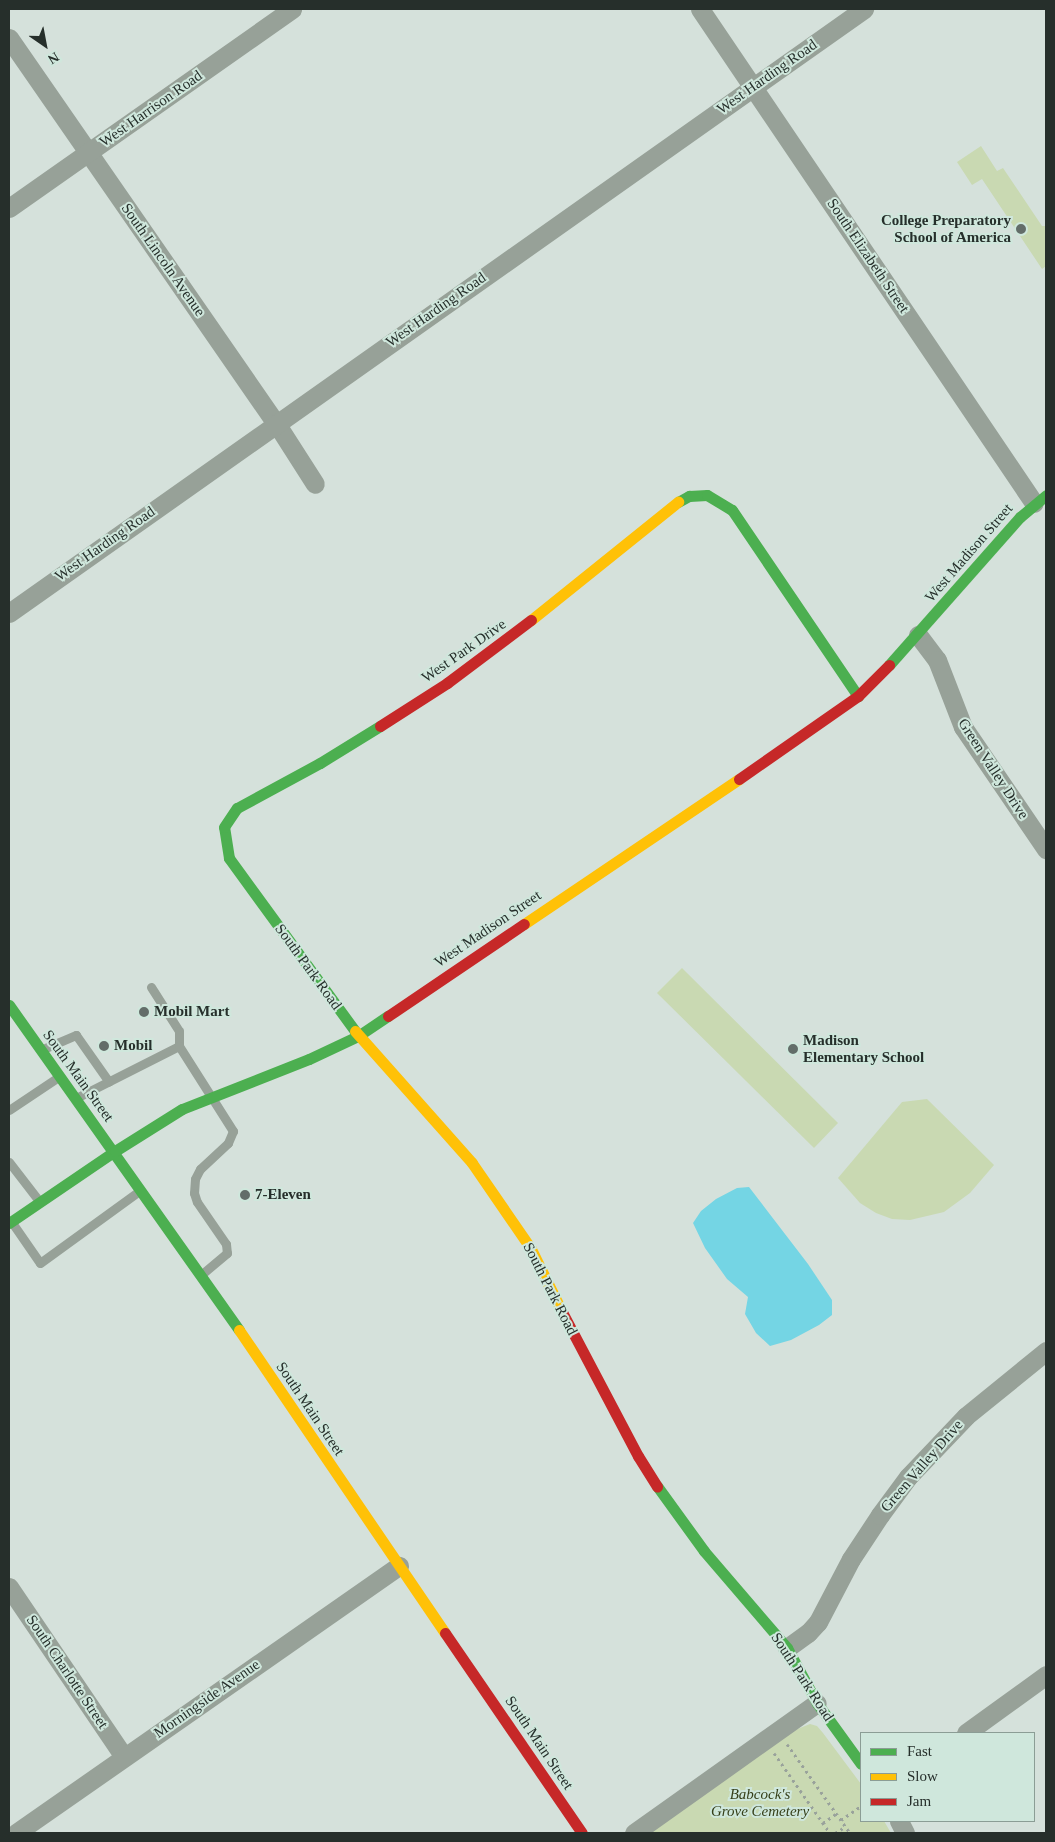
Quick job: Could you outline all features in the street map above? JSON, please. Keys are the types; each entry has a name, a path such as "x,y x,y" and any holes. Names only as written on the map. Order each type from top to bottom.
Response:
{"street":[{"name":"West Harrison Road","path":"9,208 292,9"},
{"name":"South Elizabeth Street","path":"700,9 1040,499"},
{"name":"West Harding Road","path":"9,613 864,9"},
{"name":"South Lincoln Avenue","path":"9,38 276,423 315,484"},
{"name":"West Park Drive","path":"224,827 238,808 245,803 384,724 493,650 563,596 681,498 707,495 732,510 858,696"},
{"name":"West Madison Street","path":"10,1222 115,1151 182,1109 309,1059 358,1036 822,722 858,696 918,634 1040,499"},
{"name":"Green Valley Drive","path":"918,634 937,660 963,727 1046,849"},
{"name":"South Park Road","path":"224,827 229,858 358,1036 423,1106 492,1189 531,1249 612,1408 666,1499 704,1552 787,1648 817,1703 860,1763"},
{"name":"South Main Street","path":"9,1005 115,1151 201,1275 582,1833"},
{"name":"Green Valley Drive","path":"787,1648 808,1633 818,1622 851,1559 880,1515 908,1478 966,1416 1046,1351"},
{"name":"Morningside Avenue","path":"16,1833 399,1566"},
{"name":"South Charlotte Street","path":"10,1590 124,1757"},
{"path":"967,1732 1046,1675"},
{"path":"634,1833 817,1703"}],"lane":[{"path":"151,987 180,1031 179,1046 233,1132 220,1152 200,1169 195,1179 194,1193 197,1202 226,1244 227,1253 201,1275"},
{"path":"40,1050 76,1035 108,1082"},
{"path":"76,1098 179,1046"},
{"path":"9,1110 59,1076"},
{"path":"9,1162 40,1202"},
{"path":"10,1222 40,1263 141,1189"}],"path":[{"path":"772,1736 850,1833"},
{"path":"772,1736 830,1833"},
{"path":"840,1820 860,1807"},
{"path":"823,1823 836,1814"},
{"path":"835,1833 845,1827"}],"green space":[{"path":"981,146 997,171 1003,168 1042,226 1046,226 1046,266 1042,269 982,179 972,185 957,162"},
{"path":"682,968 838,1123 814,1148 657,993"},
{"path":"927,1099 994,1165 970,1193 944,1212 910,1220 892,1219 876,1213 860,1203 838,1178 902,1102"},
{"name":"Babcock's Grove Cemetery","path":"810,1724 817,1726 860,1783 860,1822 885,1822 891,1833 647,1833 795,1730"}],"water":[{"path":"749,1187 808,1264 832,1300 832,1315 819,1325 791,1340 770,1346 756,1333 745,1314 748,1297 727,1279 705,1248 693,1223 701,1211 716,1199 737,1188"}],"traffic: fast":[{"path":"678,502 689,496 707,495 732,510 858,696"},
{"path":"889,665 1020,517 1046,495"},
{"path":"355,1031 229,858 224,827 237,808 320,763 380,726"},
{"path":"9,1005 239,1330"},
{"path":"9,1223 115,1151 182,1109 309,1059 358,1036 388,1016"},
{"path":"657,1486 704,1551 787,1648 817,1703 860,1763"}],"traffic: slow":[{"path":"531,620 678,502"},
{"path":"524,924 739,779"},
{"path":"355,1031 472,1163 531,1249 561,1310"},
{"path":"239,1330 445,1633"}],"traffic: jam":[{"path":"380,726 447,683 531,620"},
{"path":"739,779 858,696 889,665"},
{"path":"388,1016 524,924"},
{"path":"561,1310 638,1456 657,1486"},
{"path":"445,1633 582,1833"}],"place":[{"name":"College Preparatory School of America","path":"1021,229"},
{"name":"Mobil Mart","path":"144,1012"},
{"name":"Mobil","path":"104,1046"},
{"name":"Madison Elementary School","path":"793,1049"},
{"name":"7-Eleven","path":"245,1195"}]}
